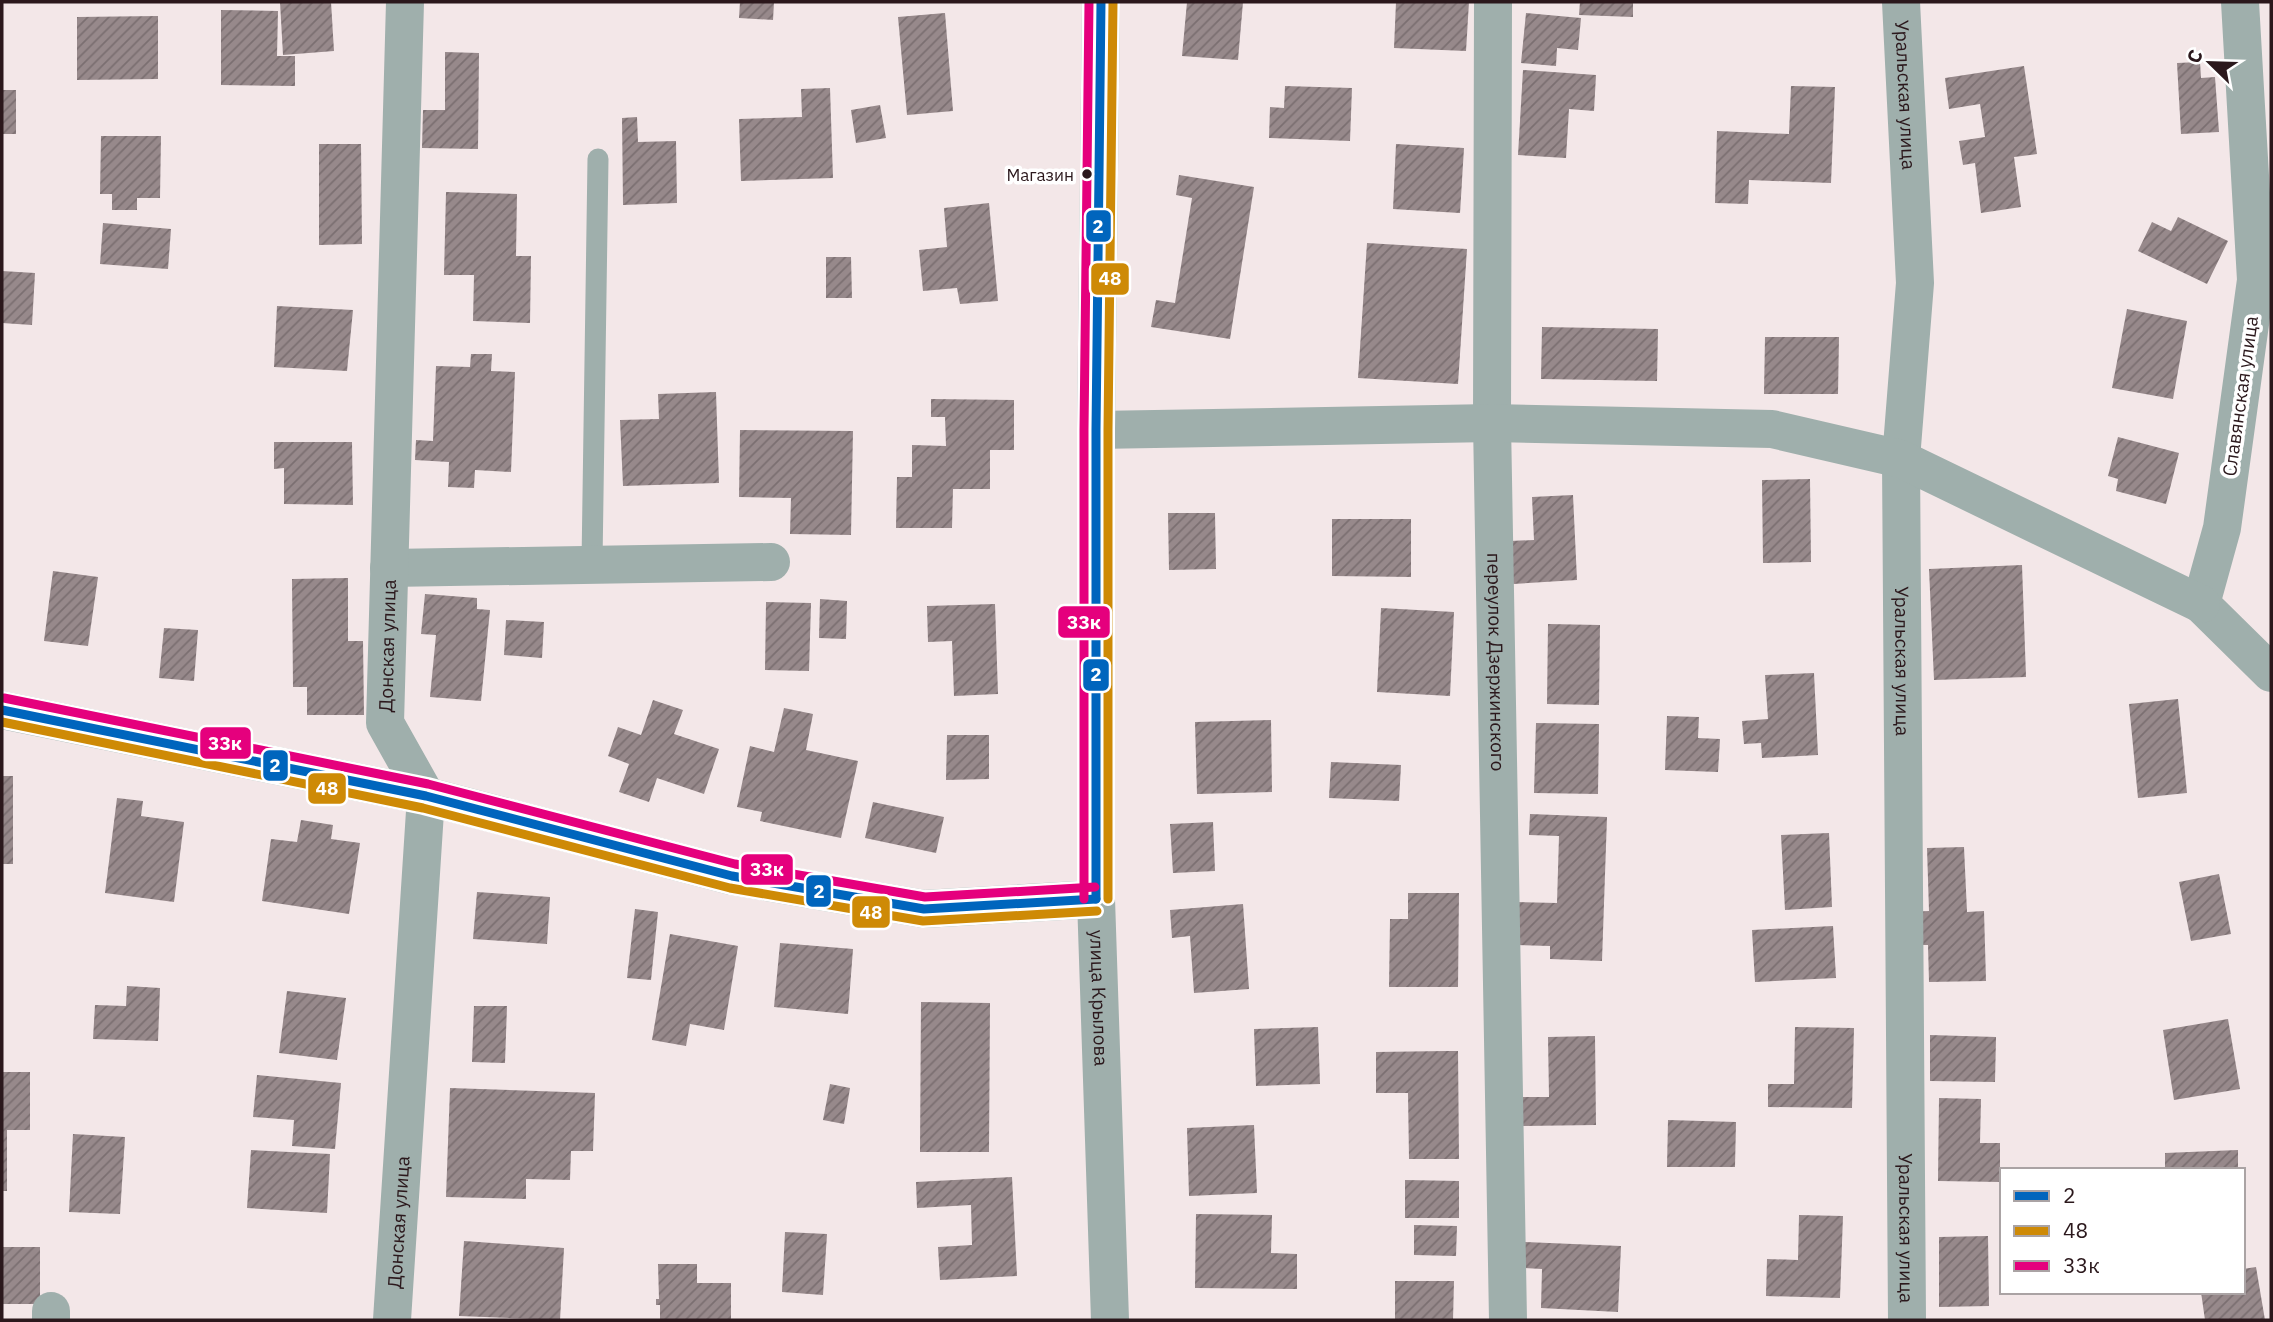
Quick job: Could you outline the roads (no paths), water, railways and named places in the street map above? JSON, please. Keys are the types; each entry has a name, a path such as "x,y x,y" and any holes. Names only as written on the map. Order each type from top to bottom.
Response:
{"street":[{"name":"Донская улица","path":"392,1320 426,796 385,723 405,2"},
{"name":"улица Крылова","path":"1101,2 1096,430 1096,898 1110,1320"},
{"name":"переулок Дзержинского","path":"1493,2 1492,423 1508,1320"},
{"name":"Уральская улица","path":"1900,2 1915,283 1901,458 1907,1320"},
{"name":"Славянская улица","path":"2201,604 2222,528 2256,280 2240,2"},
{"path":"1096,430 1492,423 1772,429 1901,458 2201,604 2271,673"},
{"path":"389,568 771,562"},
{"path":"2,710 426,796 732,876 924,909 1096,898"}],"lane":[{"path":"592,563 598,159"}],"place":[{"name":"Магазин","path":"1087,174"}]}
